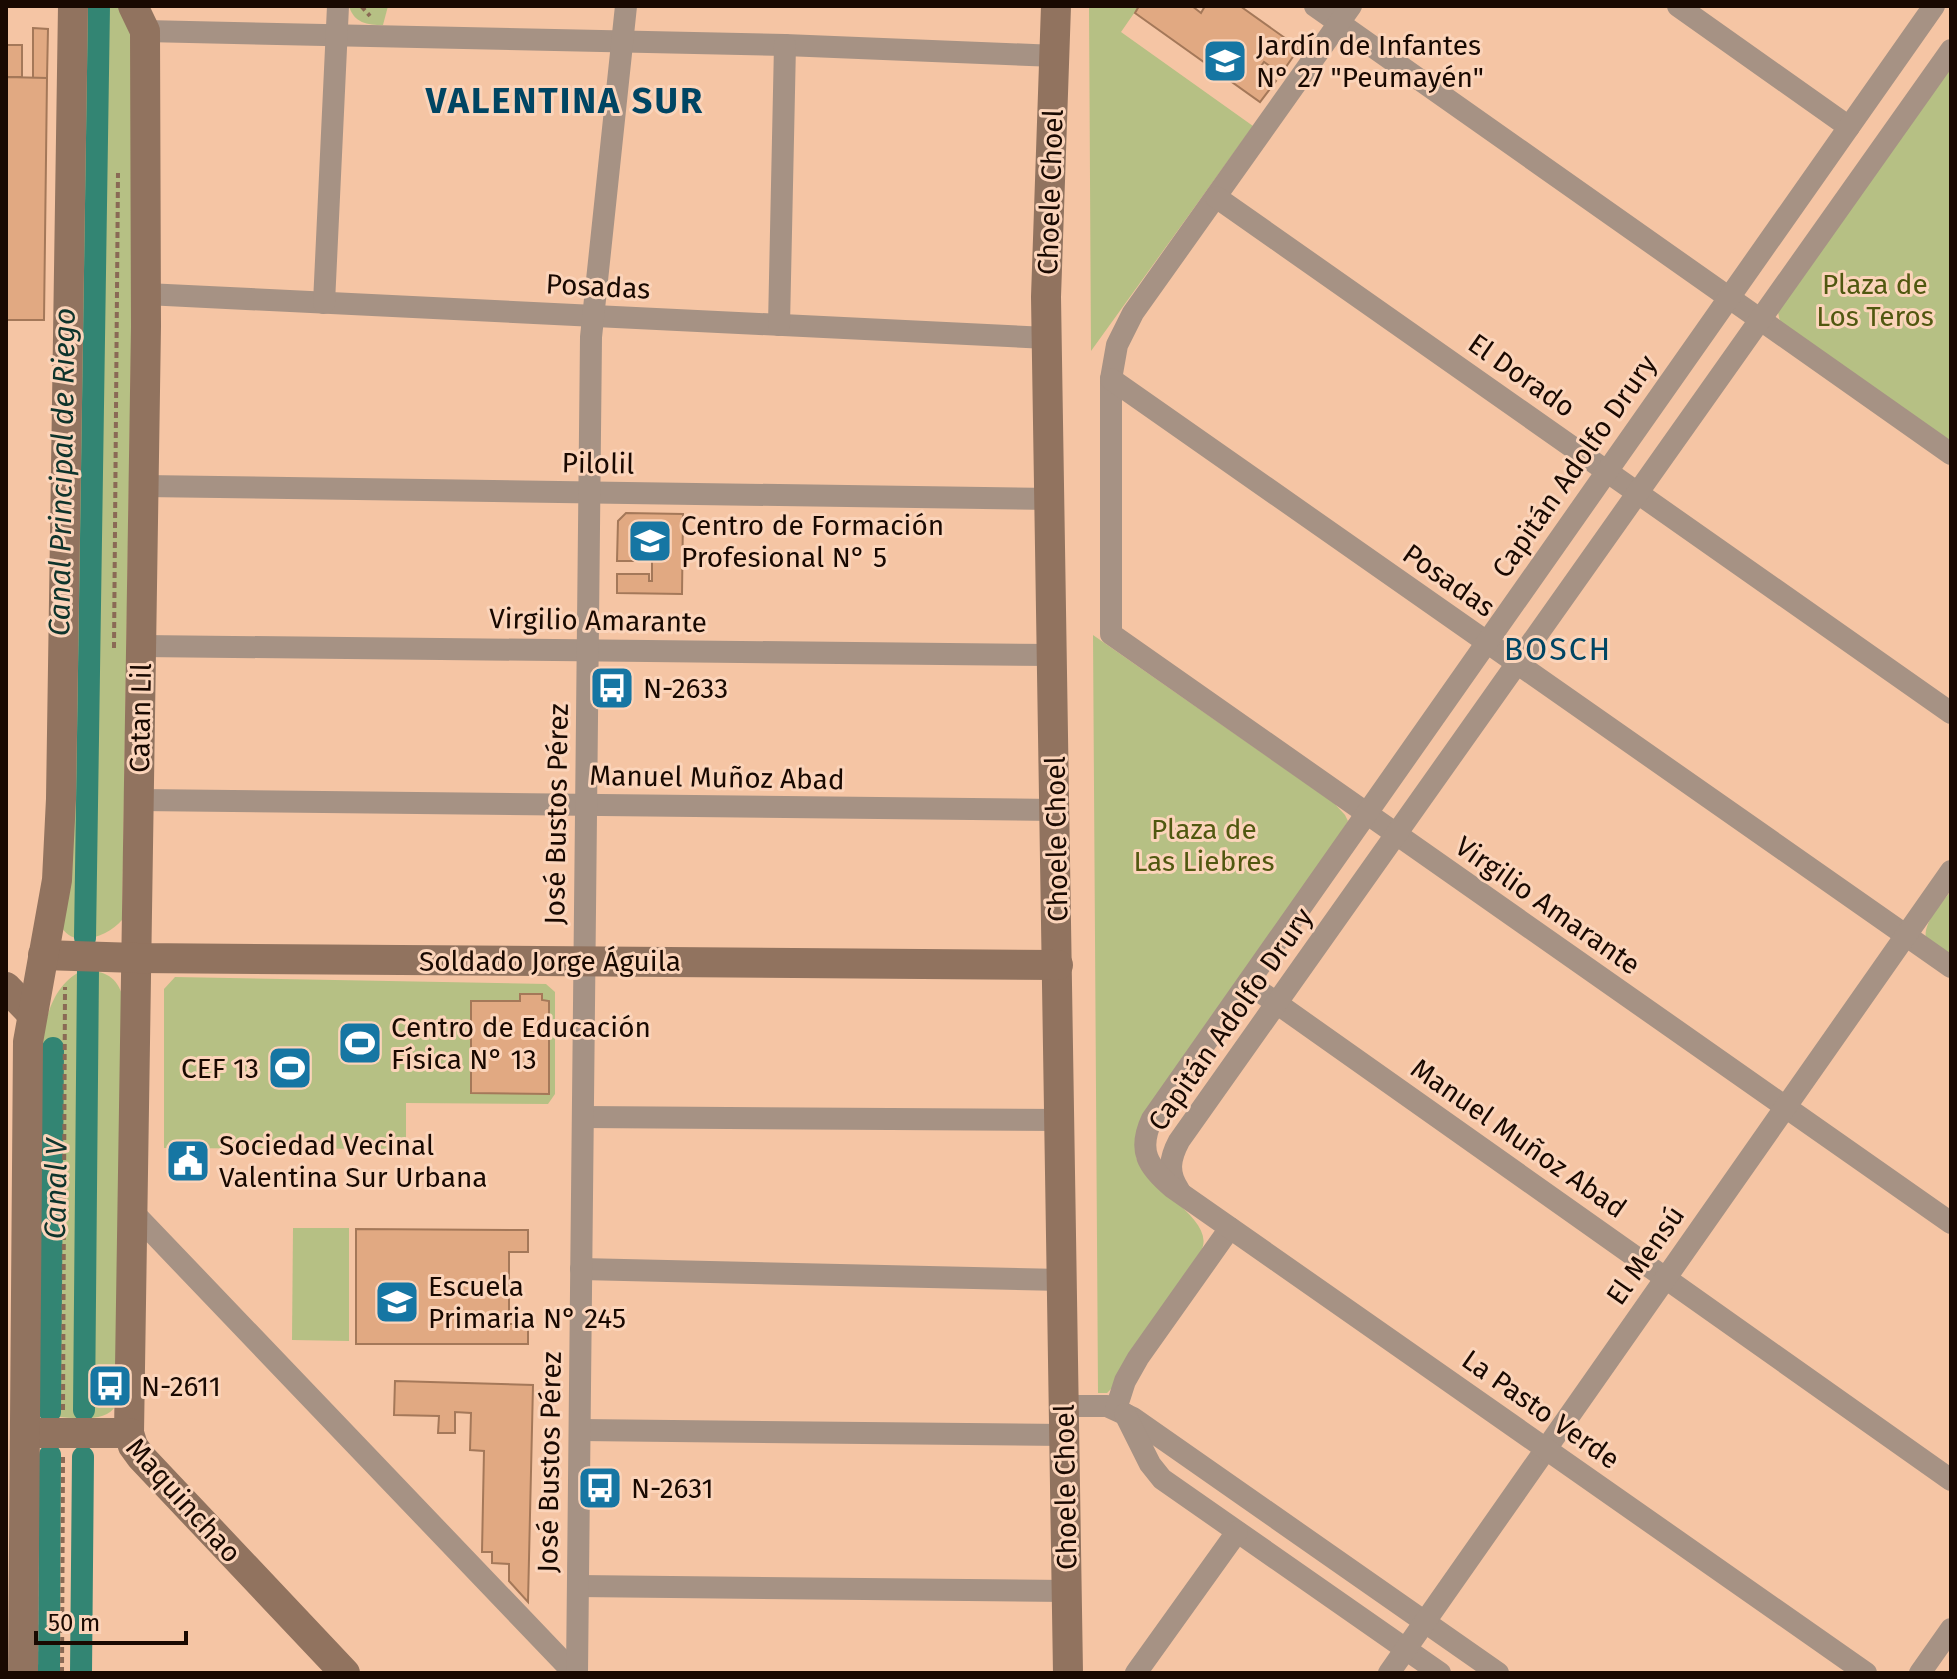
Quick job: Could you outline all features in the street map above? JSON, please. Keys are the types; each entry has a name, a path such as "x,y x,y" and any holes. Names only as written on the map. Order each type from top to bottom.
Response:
{"street":[{"path":"23,1673 27,1051 57,880 61,799 73,6"},
{"path":"324,303 338,6"},
{"name":"José Bustos Pérez","path":"575,1673 592,316 626,6"},
{"name":"Choele Choel","path":"1056,6 1046,297 1068,1673"},
{"path":"1315,6 1345,15 1729,298 1951,454"},
{"path":"1678,6 1849,127"},
{"name":"Capitán Adolfo Drury","path":"1182,1195 1164,1181 1149,1162 1144,1141 1146,1131 1934,6"},
{"path":"1111,379 1117,345 1133,313 1345,15"},
{"path":"139,18 337,35 785,45 1056,56"},
{"name":"Catan Lil","path":"129,1433 146,294 139,18"},
{"path":"779,325 785,45"},
{"name":"Capitán Adolfo Drury","path":"1182,1195 1171,1174 1173,1152 1951,50"},
{"name":"El Dorado","path":"1216,197 1951,713"},
{"name":"Posadas","path":"146,294 1047,338"},
{"name":"Posadas","path":"1111,379 1951,967"},
{"name":"Virgilio Amarante","path":"1111,379 1111,634 1951,1223"},
{"name":"Pilolil","path":"144,486 1051,499"},
{"name":"Virgilio Amarante","path":"142,646 1053,655"},
{"name":"Manuel Muñoz Abad","path":"139,800 1055,810"},
{"name":"El Mensú","path":"1389,1673 1951,871"},
{"name":"Soldado Jorge Águila","path":"43,955 1058,965"},
{"name":"Manuel Muñoz Abad","path":"1248,983 1951,1480"},
{"path":"6,989 32,1014"},
{"path":"583,1117 1060,1120"},
{"name":"La Pasto Verde","path":"1182,1195 1866,1673"},
{"path":"133,1212 575,1673"},
{"path":"1230,1228 1138,1358 1125,1381 1120,1411 1155,1472 1440,1673"},
{"path":"581,1269 1062,1280"},
{"path":"580,1430 1064,1420 1098,1405 1120,1411 1498,1673"},
{"name":"Maquinchao","path":"25,1433 129,1433 141,1457 345,1673"},
{"path":"1136,1673 1237,1532"},
{"path":"578,1586 1067,1591"},
{"path":"1920,1673 1951,1629"}],"path":[{"path":"114,661 119,169"},
{"path":"63,1416 65,983"},
{"path":"62,1673 63,1454"}],"green space":[{"path":"81,6 125,6 136,47 122,920 101,935 83,939 75,938 62,928"},
{"path":"349,6 388,6 383,25 362,22 354,16"},
{"path":"1089,6 1139,6 1121,32 1253,126 1091,351"},
{"name":"Plaza de Los Teros","path":"1951,62 1951,443 1780,322 1778,312"},
{"name":"Plaza de Las Liebres","path":"1093,635 1334,803 1348,821 1136,1157 1153,1181 1191,1216 1203,1239 1201,1251 1107,1393 1098,1393"},
{"path":"1951,891 1951,959 1926,939 1926,933 1934,914"},
{"path":"83,970 107,975 116,982 122,994 116,1405 111,1412 94,1418 45,1416 39,1413 40,1046 52,1002 64,984"},
{"name":"Centro de Educación Física N° 13","path":"175,977 546,984 555,992 555,1094 548,1104 406,1103 406,1149 164,1148 164,989"},
{"path":"293,1228 349,1228 349,1341 292,1340"}],"building":[{"name":"Jardín de Infantes N° 27 \"Peumayén\"","path":"1139,6 1192,6 1201,13 1205,6 1240,6 1299,48 1281,74 1264,62 1259,69 1276,81 1260,102 1135,13"},
{"path":"33,28 48,29 47,78 33,78"},
{"path":"6,45 22,45 22,77 6,77"},
{"path":"6,77 47,78 44,320 6,320"},
{"name":"Centro de Formación Profesional N° 5","path":"626,513 683,514 682,594 617,593 617,574 649,574 649,581 652,581 652,561 617,561 618,521"},
{"path":"520,994 542,994 542,1000 549,1001 549,1094 471,1093 471,1001 520,1001"},
{"name":"Sociedad Vecinal Valentina Sur Urbana","path":"175,1148 202,1148 202,1175 175,1175"},
{"path":"356,1229 528,1230 528,1252 509,1252 509,1324 528,1324 528,1344 356,1344"},
{"path":"395,1381 533,1385 528,1602 509,1581 509,1564 492,1563 492,1552 482,1552 484,1451 470,1450 471,1413 455,1412 455,1433 438,1433 439,1416 394,1415"}],"waterway":[{"name":"Canal Principal de Riego","path":"85,938 99,6"},
{"name":"Canal V","path":"84,1410 88,969"},
{"name":"Canal Principal de Riego","path":"50,1412 53,1048"},
{"name":"Canal Principal de Riego","path":"49,1673 50,1455"},
{"name":"Canal V","path":"81,1673 83,1457"}],"place":[{"name":"Jardín de Infantes N° 27 \"Peumayén\"","path":"1225,61"},
{"name":"Centro de Formación Profesional N° 5","path":"650,541"},
{"name":"N-2633","path":"612,688"},
{"name":"Centro de Educación Física N° 13","path":"360,1043"},
{"name":"CEF 13","path":"290,1068"},
{"name":"Sociedad Vecinal Valentina Sur Urbana","path":"188,1161"},
{"name":"Escuela Primaria N° 245","path":"397,1302"},
{"name":"N-2611","path":"110,1386"},
{"name":"N-2631","path":"600,1488"}],"district":[{"name":"VALENTINA SUR","path":"565,100"},
{"name":"BOSCH","path":"1558,649"}]}
